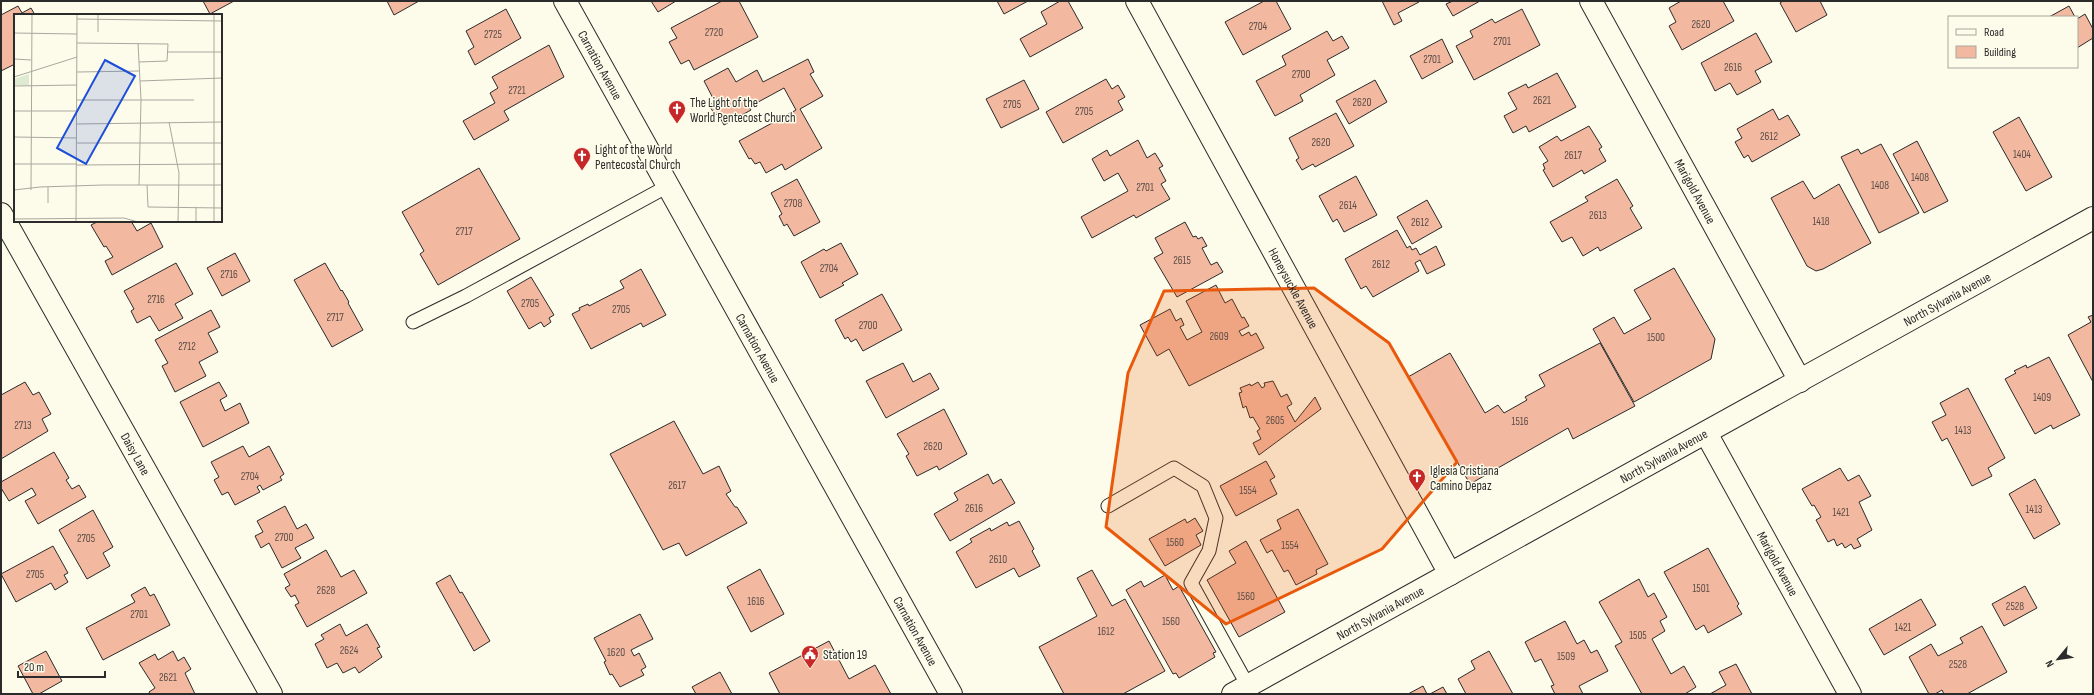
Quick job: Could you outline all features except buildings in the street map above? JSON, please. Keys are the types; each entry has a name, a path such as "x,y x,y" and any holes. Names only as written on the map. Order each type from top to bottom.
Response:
{"street":[{"name":"Carnation Avenue","path":"565,1 951,694"},
{"name":"Honeysuckle Avenue","path":"1137,1 1450,574"},
{"name":"Marigold Avenue","path":"1591,1 1800,380"},
{"name":"Daisy Lane","path":"1,214 270,694"},
{"name":"North Sylvania Avenue","path":"1241,690 2093,218"},
{"name":"Marigold Avenue","path":"1706,433 1850,694"}],"lane":[{"path":"413,322 466,296 668,186"},
{"path":"1108,506 1174,468 1203,486 1216,518 1209,552 1191,583 1241,690"}],"highlighted area":[{"path":"1314,288 1389,343 1457,462 1382,549 1226,624 1106,527 1128,373 1164,291"}],"place":[{"name":"The Light of the World Pentecost Church","path":"677,124"},
{"name":"Light of the World Pentecostal Church","path":"582,171"},
{"name":"Iglesia Cristiana Camino Depaz","path":"1417,492"},
{"name":"Station 19","path":"810,669"}]}
